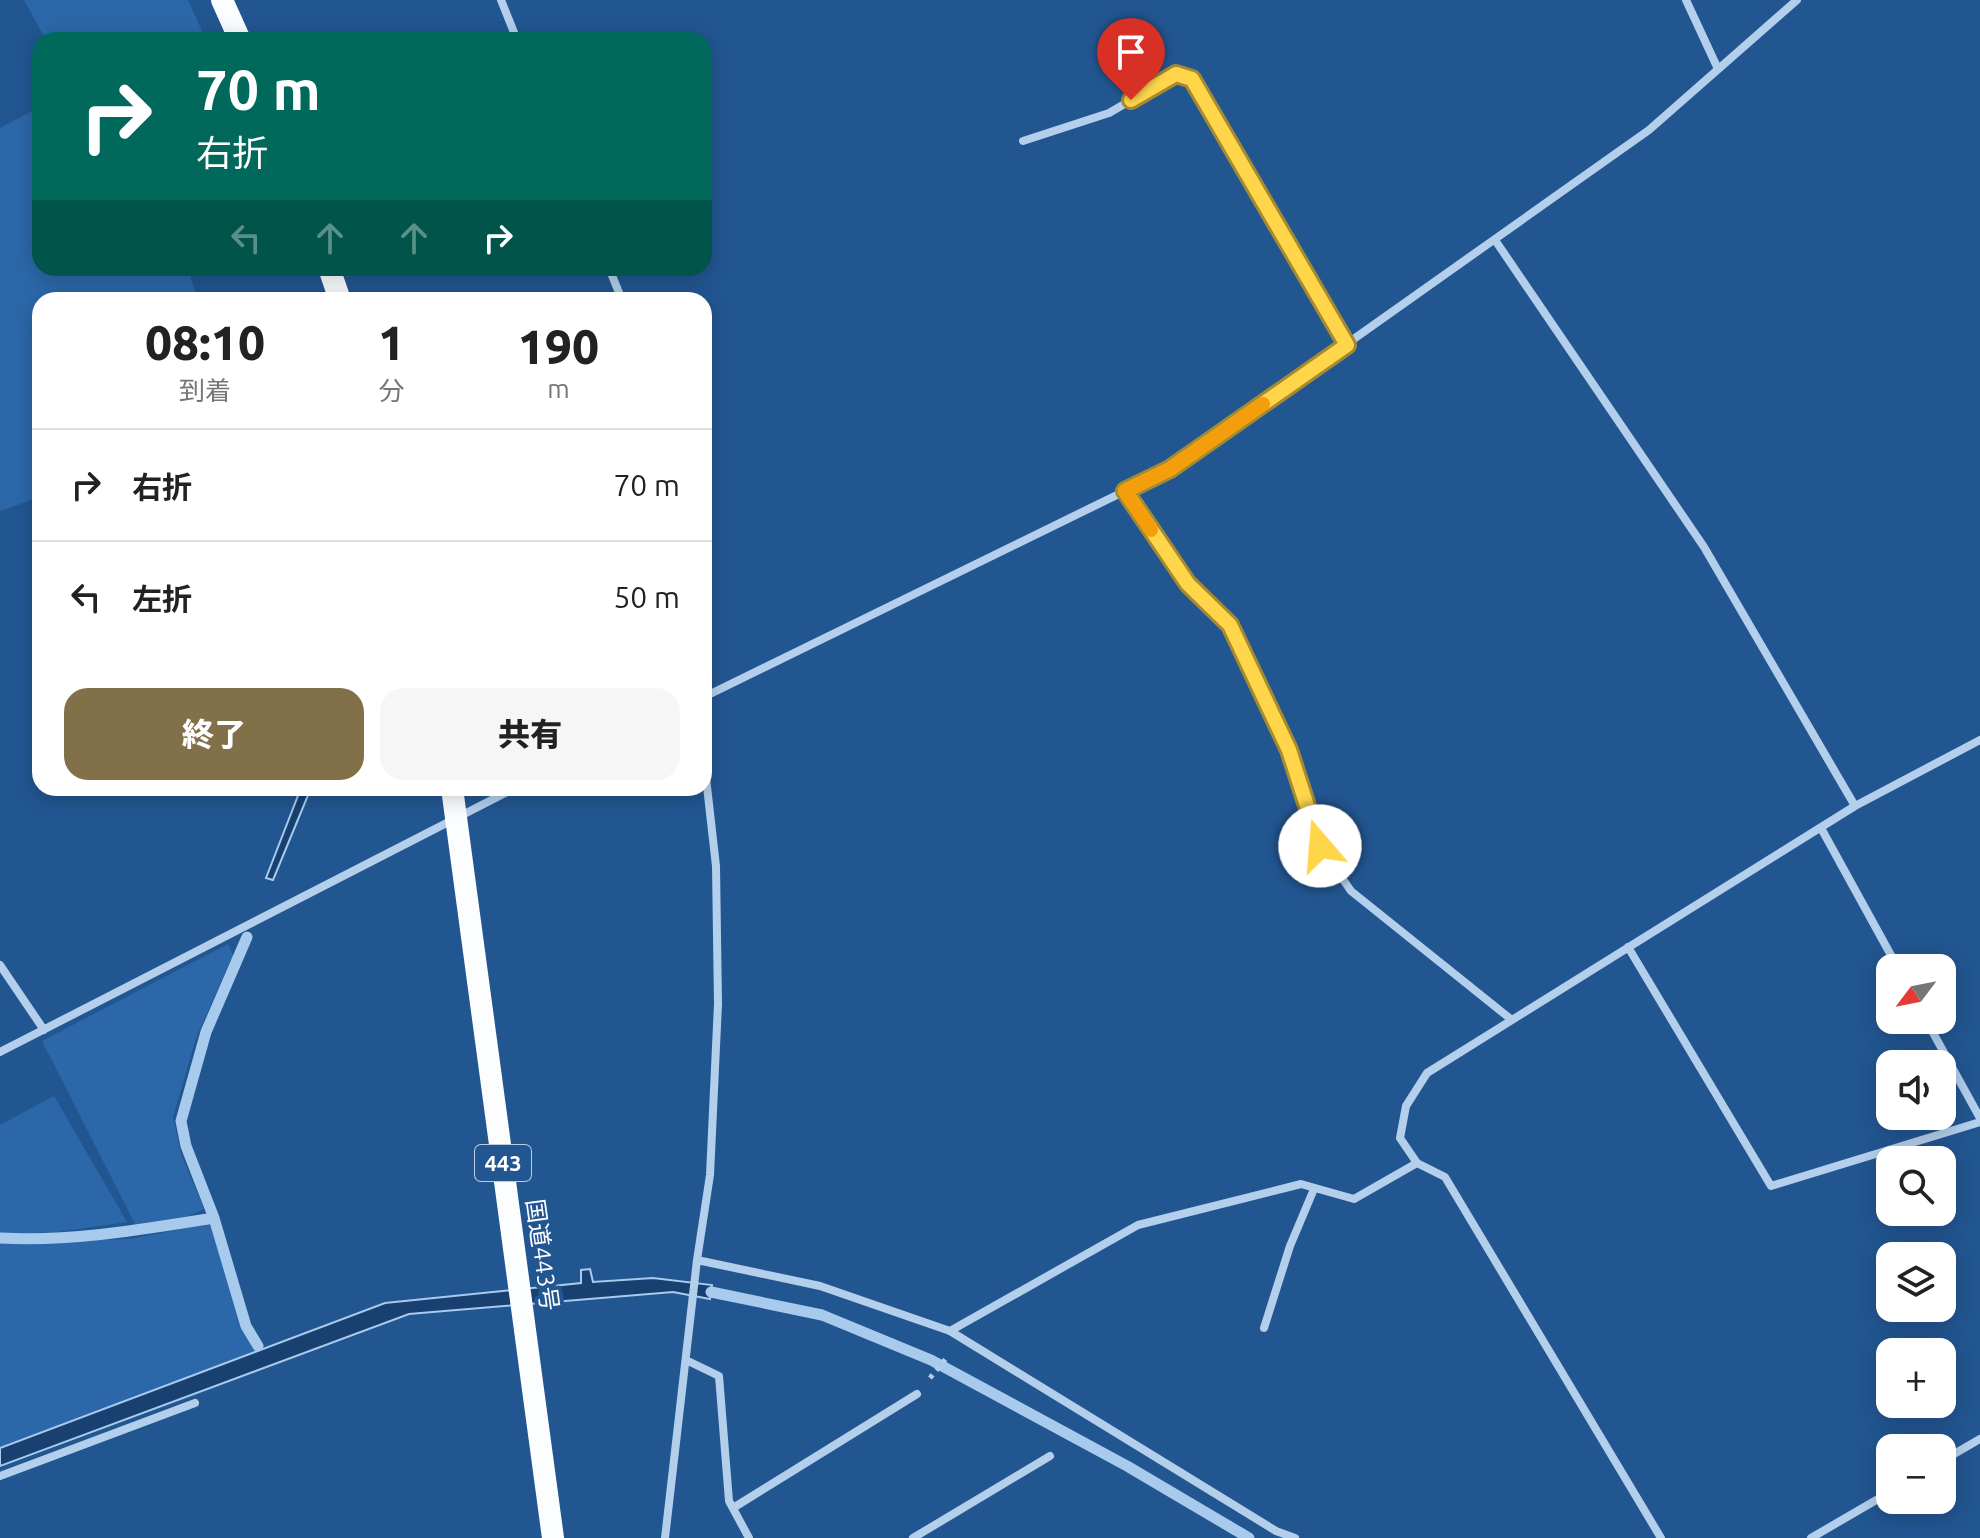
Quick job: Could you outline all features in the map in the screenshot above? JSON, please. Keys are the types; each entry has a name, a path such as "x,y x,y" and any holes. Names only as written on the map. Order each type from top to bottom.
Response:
{"highway":[{"path":"222,0 236,32"},
{"name":"国道443号","path":"453,796 553,1538"}],"street":[{"path":"501,0 514,32"},
{"path":"1686,0 1718,69"},
{"path":"712,693 1170,469 1649,130 1797,0"},
{"path":"1023,141 1109,113 1176,74 1192,79 1347,345"},
{"path":"1495,240 1704,547 1855,806"},
{"path":"1125,491 1188,584 1230,625 1289,750 1320,846 1351,891 1512,1020"},
{"path":"1661,1538 1445,1177 1417,1163 1400,1138 1406,1106 1427,1073 1855,806 1980,740"},
{"path":"0,1052 499,796"},
{"path":"665,1538 688,1361 697,1260 710,1175 718,1004 716,866 708,796"},
{"path":"1821,828 1890,954"},
{"path":"1628,947 1771,1186 1980,1120 1934,1034"},
{"path":"0,965 44,1030"},
{"path":"950,1331 1138,1225 1301,1184 1354,1199 1417,1163"},
{"path":"1264,1328 1290,1246 1314,1189"},
{"path":"697,1260 820,1286 950,1331 1276,1531 1295,1538"},
{"path":"688,1361 719,1376 729,1501 749,1538"},
{"path":"733,1508 917,1394"},
{"path":"0,1476 195,1403"},
{"path":"1956,1453 1980,1439"},
{"path":"913,1538 1050,1456"},
{"path":"1811,1538 1876,1500"}],"path":[{"path":"917,1394 962,1338"}],"shaded area":[{"path":"24,0 188,0 202,32 42,32"},
{"path":"32,111 32,276 190,276 195,292 32,292 32,500 0,511 0,128"},
{"path":"298,796 308,796 273,880 266,878"},
{"path":"228,944 233,955 196,1038 173,1117 181,1154 204,1209 182,1219 135,1224 42,1041"},
{"path":"54,1096 127,1222 57,1232 0,1234 0,1125"},
{"path":"212,1223 245,1331 259,1357 0,1448 0,1243 130,1239"},
{"path":"590,1269 593,1282 653,1278 712,1285 710,1299 673,1292 409,1314 0,1466 0,1448 385,1303 581,1283 581,1270"}],"waterway":[{"path":"247,937 206,1032 181,1121 186,1146 214,1218 246,1326 258,1346"},
{"path":"0,1238 81,1236 214,1218"},
{"path":"711,1292 822,1315 931,1360 1127,1466 1249,1538"}],"slow traffic":[{"path":"1151,530 1125,491 1170,469 1263,404"}],"route":[{"path":"1131,100 1176,74 1192,79 1347,345 1170,469 1125,491 1188,584 1230,625 1289,750 1320,846"}]}
